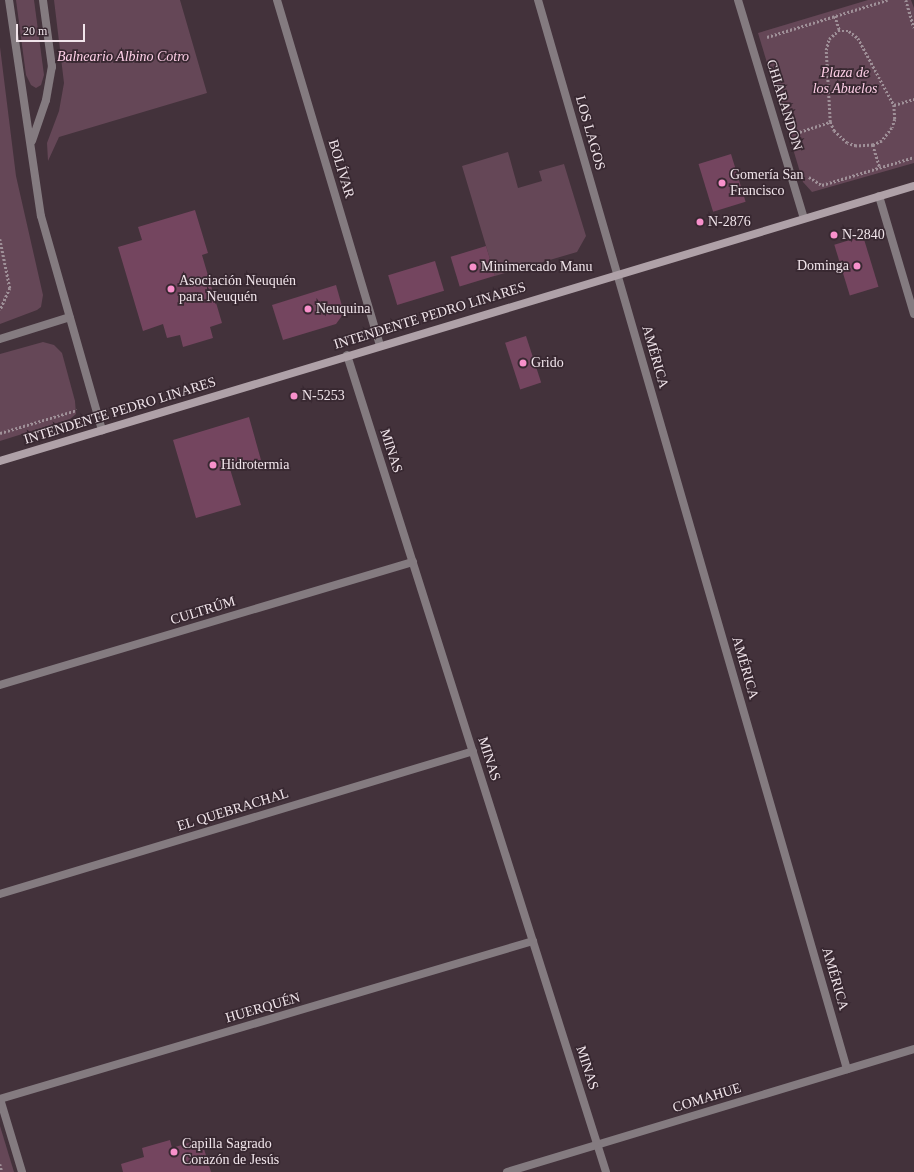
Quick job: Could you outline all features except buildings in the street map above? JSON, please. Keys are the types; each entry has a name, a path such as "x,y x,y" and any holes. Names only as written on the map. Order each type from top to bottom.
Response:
{"main road":[{"name":"INTENDENTE PEDRO LINARES","path":"0,461 380,345 914,186"}],"street":[{"path":"9,0 22,94 42,216 102,430"},
{"path":"31,142 46,100 52,67 43,0"},
{"name":"BOLÍVAR","path":"276,0 380,345"},
{"name":"LOS LAGOS","path":"538,0 617,274"},
{"name":"CHIARANDON","path":"738,0 804,218"},
{"path":"879,196 914,314"},
{"name":"AMÉRICA","path":"617,274 847,1069"},
{"path":"0,338 70,317"},
{"name":"MINAS","path":"348,355 606,1172"},
{"name":"CULTRÚM","path":"0,685 413,562"},
{"name":"EL QUEBRACHAL","path":"0,894 473,751"},
{"name":"HUERQUÉN","path":"0,1099 533,942"},
{"name":"COMAHUE","path":"507,1172 914,1049"},
{"path":"0,1099 22,1172"}],"path":[{"path":"767,37 887,0"},
{"path":"906,0 914,28"},
{"path":"835,16 840,31"},
{"path":"765,31 769,44"},
{"path":"840,31 849,31 858,38 894,105 895,120 892,128 882,141 874,144 856,146 847,143 834,131 830,122 826,50 829,39 840,31"},
{"path":"894,105 914,99"},
{"path":"796,133 830,122"},
{"path":"793,125 798,140"},
{"path":"874,144 880,168"},
{"path":"807,170 809,178 822,185 914,157"},
{"path":"0,239 10,288 0,310"},
{"path":"0,433 76,410"},
{"path":"0,1164 2,1172"}],"green space":[{"path":"16,0 34,0 44,75 41,85 36,88 31,85 26,75"},
{"name":"Balneario Albino Cotro","path":"54,0 180,0 207,93 59,137 48,161 47,143 59,111 64,83"},
{"name":"Plaza de los Abuelos","path":"868,0 911,0 914,8 914,163 812,192 803,182 758,33"},
{"path":"0,47 16,176 43,295 41,307 37,310 0,324"},
{"path":"508,152 518,188 542,181 539,171 564,164 586,236 577,252 495,276 462,166"},
{"path":"43,342 54,345 62,353 75,401 76,414 70,419 0,441 0,354"},
{"path":"0,1126 14,1172 0,1172"}],"place":[{"name":"Gomería San Francisco","path":"722,183"},
{"name":"N-2876","path":"700,222"},
{"name":"N-2840","path":"834,235"},
{"name":"Dominga","path":"857,266"},
{"name":"Minimercado Manu","path":"473,267"},
{"name":"Asociación Neuquén para Neuquén","path":"171,289"},
{"name":"Neuquina","path":"308,309"},
{"name":"Grido","path":"523,363"},
{"name":"N-5253","path":"294,396"},
{"name":"Hidrotermia","path":"213,465"},
{"name":"Capilla Sagrado Corazón de Jesús","path":"174,1152"}]}
